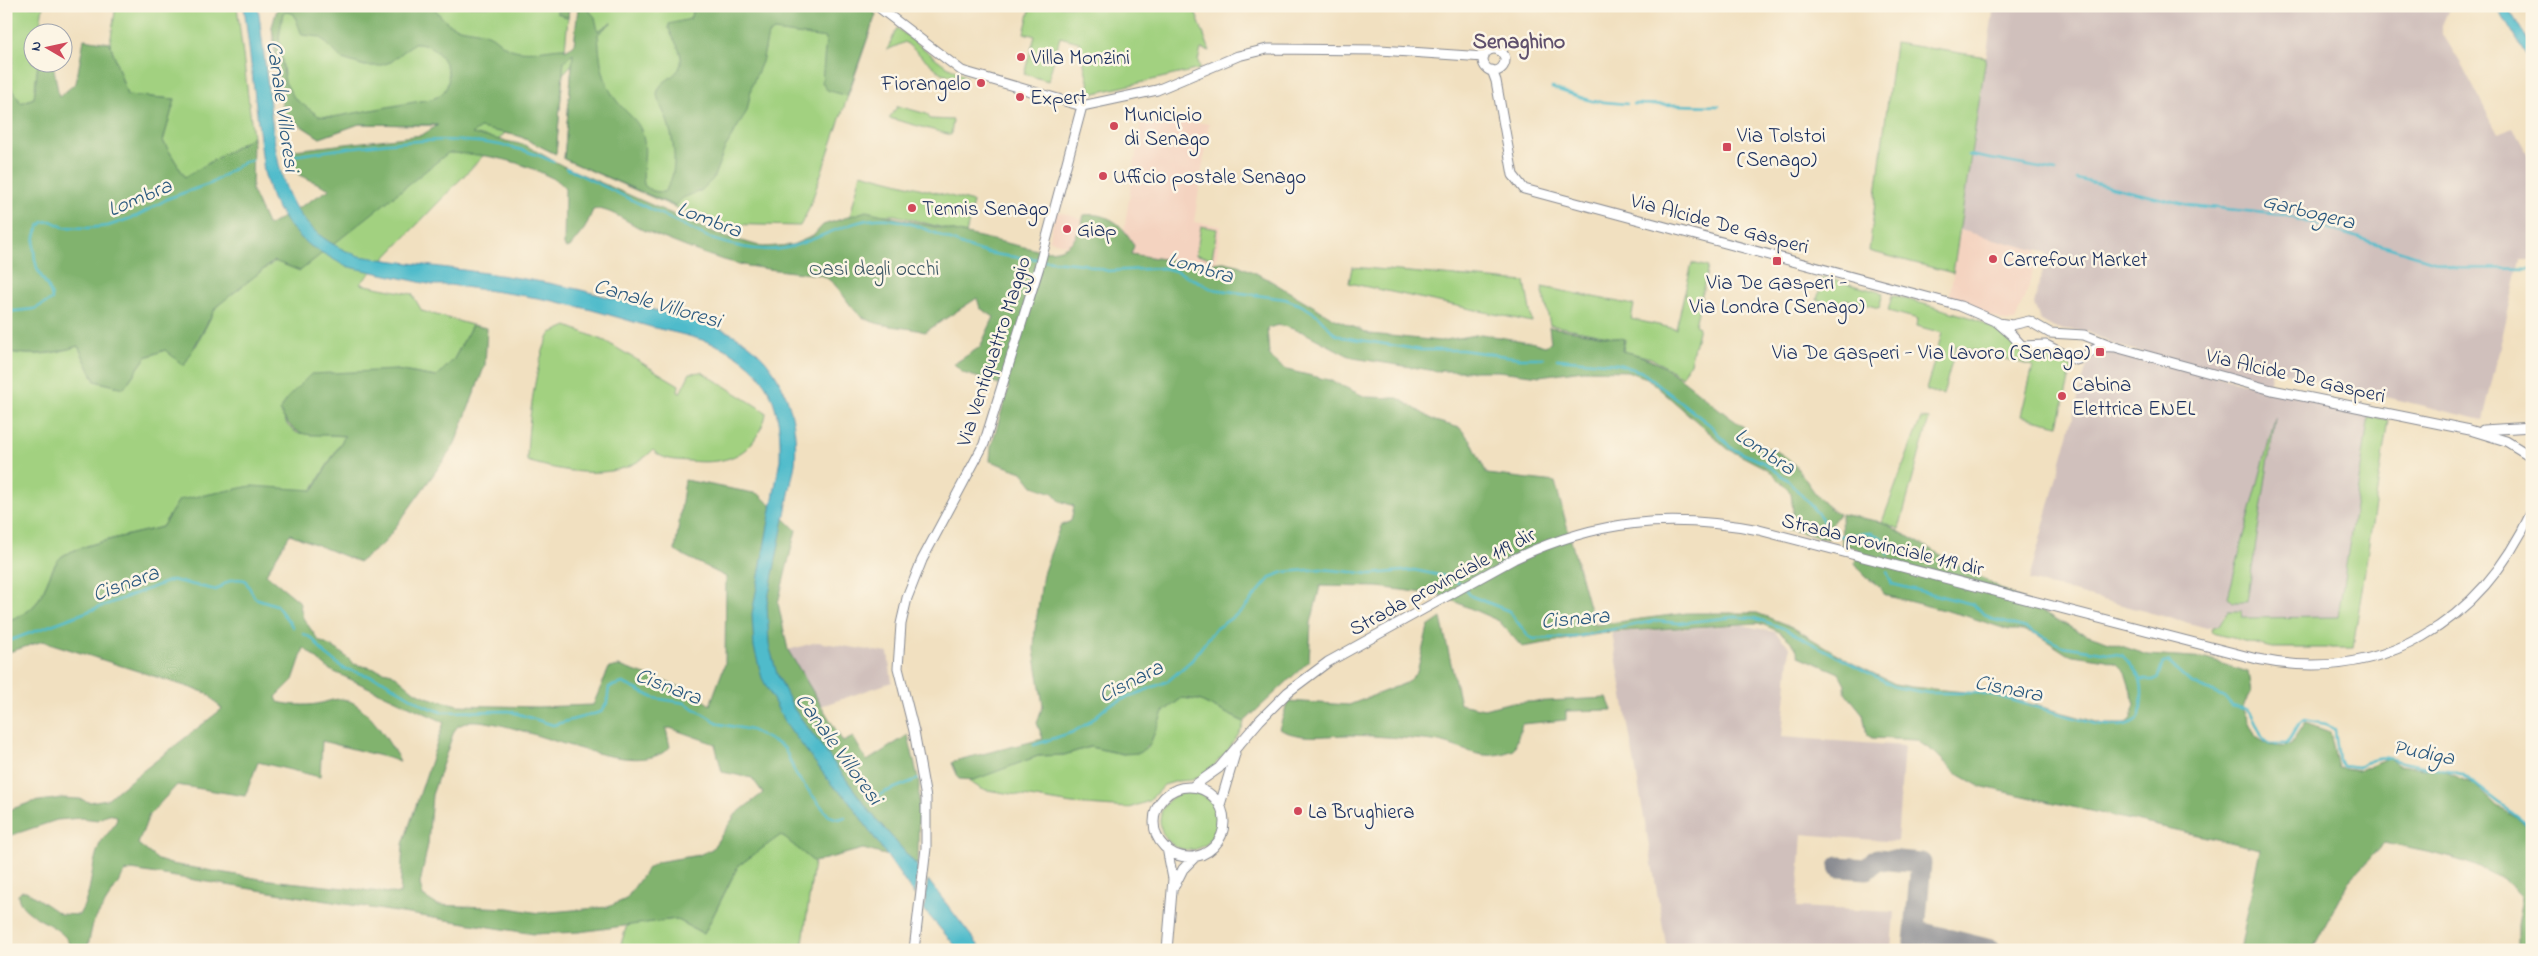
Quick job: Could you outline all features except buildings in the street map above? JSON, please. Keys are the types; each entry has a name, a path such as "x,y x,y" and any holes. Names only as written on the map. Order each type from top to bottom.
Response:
{"street":[{"path":"878,6 962,71 1082,106 1157,90 1220,63 1272,48 1380,50 1456,55 1484,59"},
{"path":"1491,49 1501,51 1505,60 1497,70 1486,67 1484,59 1491,49"},
{"name":"Via Alcide De Gasperi","path":"1497,70 1513,175 1524,189 1960,306 1997,322 2012,325 2021,322 2033,322 2050,333 2080,334 2115,348"},
{"name":"Via Ventiquattro Maggio","path":"914,950 923,874 926,798 914,731 898,668 901,624 907,598 922,560 981,451 1039,267 1082,106"},
{"name":"Via Alcide De Gasperi","path":"1997,322 2022,346 2046,345 2071,359 2083,358 2089,351 2102,346 2115,348 2298,396 2470,430 2506,441 2532,457"},
{"path":"2014,337 2014,330 2021,322"},
{"path":"2088,337 2090,343 2089,351"},
{"name":"Via Alcide De Gasperi","path":"2470,430 2532,427"},
{"name":"Strada provinciale 119 dir","path":"1192,787 1211,775 1237,750 1260,720 1288,692 1328,662 1514,559 1563,539 1605,526 1634,522 1713,523 1759,530 2257,659 2309,665 2343,663 2377,655 2407,644 2438,628 2462,610 2497,572 2529,523 2532,511"},
{"name":"Strada provinciale 119 dir","path":"1220,805 1227,774 1237,750"},
{"path":"1166,950 1173,892 1172,871 1166,848 1159,839 1155,828 1157,808 1168,794 1179,788 1192,787 1205,791 1220,805 1223,819 1220,836 1208,850 1196,856 1182,869 1173,892"},
{"path":"1166,848 1184,856 1196,856"}],"shaded area":[{"path":"1994,6 2447,6 2449,9 2442,25 2442,33 2463,67 2498,134 2513,128 2532,162 2532,260 2520,260 2483,420 2272,370 2269,387 2115,345 2086,331 2054,328 2040,320 2034,304 2047,253 1960,230"},
{"path":"1142,114 1209,124 1194,222 1221,226 1215,269 1116,260 1049,240 1056,211 1124,231"},
{"path":"1960,230 2038,249 2029,286 2015,321 2004,321 1949,300"},
{"path":"2102,348 2369,413 2338,617 2242,618 2224,614 2219,626 2207,628 2029,580 2089,357"},
{"path":"1742,625 1775,632 1790,647 1782,737 1904,746 1897,842 1802,834 1797,907 1894,912 1891,950 1667,950 1612,633"},
{"path":"817,642 888,653 892,682 821,706 788,650"}],"green space":[{"path":"6,6 43,6 41,22 22,22 22,72 37,72 34,98 21,103 8,82 13,57 6,51"},
{"path":"116,6 237,6 253,137 185,177 163,141 175,99 127,95 110,43"},
{"path":"278,6 866,6 876,14 809,209 800,226 721,224 679,209 564,159 572,64 563,74 556,154 519,136 505,133 360,284 412,294 422,311 472,325 454,359 436,377 396,370 280,411 288,426 297,433 345,436 312,490 179,500 162,527 80,548 61,557 55,564 36,604 24,613 6,621 6,351 42,354 78,346 95,381 124,388 146,357 165,350 196,346 216,307 240,286 470,126 359,124 320,138 283,114 272,27","holes":["569,7 578,8 574,53 564,60"]},
{"name":"Oasi degli occhi","path":"278,6 433,6 445,21 451,25 489,34 511,49 538,51 565,48 565,50 574,45 578,8 569,7 568,18 557,13 557,6 585,6 595,17 598,31 612,22 598,34 603,73 615,99 635,120 641,130 645,151 644,185 653,191 664,192 672,176 674,157 670,128 657,94 661,85 676,73 681,64 680,52 670,32 669,24 690,19 694,6 866,6 876,14 847,96 827,90 822,82 826,38 774,31 768,35 762,62 752,85 747,111 725,148 713,179 702,190 683,198 675,206 564,159 573,54 564,61 556,154 519,136 480,128 472,134 525,145 563,166 720,235 763,247 792,245 813,236 823,225 866,211 1047,251 1063,248 1069,244 1078,233 1084,215 1093,215 1108,218 1120,226 1134,246 1131,254 1196,264 1224,262 1238,265 1266,278 1333,318 1370,334 1440,341 1481,334 1545,346 1551,343 1549,327 1624,339 1622,351 1640,356 1672,372 1744,427 1741,437 1761,444 1788,458 1819,498 1839,514 1829,527 1828,539 1786,529 1793,512 1791,493 1767,469 1728,449 1647,378 1627,371 1583,370 1540,376 1498,371 1436,371 1353,358 1303,332 1280,325 1267,328 1269,354 1275,362 1287,370 1329,380 1366,397 1398,398 1435,421 1460,428 1471,441 1487,474 1555,482 1594,625 1687,613 1757,613 1792,627 1852,663 1895,684 1998,695 2104,724 2124,724 2130,720 2135,704 2125,672 2117,664 2106,660 2067,654 2036,634 2023,630 2009,630 1963,615 1884,595 1880,587 1865,576 1855,563 1858,549 1842,544 1841,514 1882,522 2077,631 2148,655 2207,659 2248,672 2251,692 2242,708 2256,737 2269,745 2284,747 2291,744 2305,723 2330,732 2338,768 2358,771 2388,758 2398,765 2441,770 2474,784 2497,806 2516,817 2532,830 2532,950 2517,950 2517,925 2522,897 2508,884 2476,866 2458,860 2384,843 2348,882 2312,950 2240,950 2260,849 1979,786 1956,773 1934,752 1916,740 1872,738 1867,735 1863,714 1845,692 1845,684 1839,673 1799,656 1788,639 1777,631 1758,623 1611,632 1522,647 1499,621 1440,595 1378,587 1320,586 1311,623 1309,661 1244,722 1199,700 1182,698 1163,712 1150,744 1139,753 1123,754 1090,747 1064,755 1038,756 974,780 959,779 952,763 954,761 1043,739 1037,723 1043,705 1034,650 1035,630 1043,574 1060,526 1071,521 1074,506 1060,501 1053,493 1033,486 1022,472 990,461 991,447 1009,387 963,373 954,364 980,347 994,317 980,308 977,298 925,332 878,324 858,313 833,283 820,275 735,263 696,251 658,236 605,210 598,209 593,210 585,228 570,247 566,248 564,245 565,189 559,182 511,161 487,156 448,153 300,271 274,261 216,307 184,366 165,350 146,357 124,388 95,381 78,346 42,354 6,351 6,51 13,57 8,82 21,103 34,98 37,72 55,72 59,97 76,83 84,39 110,43 127,95 175,99 163,141 185,177 253,137 252,191 268,226 330,189 299,175 286,151 422,135 438,125 359,124 320,138 283,114 272,27","holes":["283,13 294,14 302,35 320,37 342,59 365,66 378,66 391,62 414,43 425,44 442,57 447,67 447,86 441,94 431,99 333,117 319,116 295,99 285,82 279,38"]},
{"path":"1031,6 1193,6 1210,51 1201,49 1198,61 1200,69 1091,94 1079,42 1060,37 1048,81 1024,74 1035,36 1024,33"},
{"path":"897,28 942,63 966,77 965,79 941,73 905,42 887,50"},
{"path":"1895,43 1986,57 1953,273 1869,251"},
{"path":"898,106 927,114 930,119 953,120 951,135 889,118"},
{"name":"Tennis Senago","path":"861,173 973,202 966,234 895,215 872,215 849,220"},
{"path":"1201,226 1217,229 1212,258 1196,255"},
{"path":"1692,263 1708,267 1695,325 1699,327 1690,363 1682,377 1651,358 1623,351 1625,339 1550,325 1542,287 1634,305 1631,319 1676,329"},
{"path":"1352,267 1525,282 1532,322 1349,283"},
{"path":"1823,277 1883,293 1879,308 1845,299 1843,307 1817,300"},
{"path":"1892,295 1973,318 2000,332 2021,350 2073,364 2058,425 2021,416 2033,366 1956,346 1943,395 1926,390 1942,333 1917,326 1918,319 1888,311"},
{"path":"472,325 487,328 485,365 454,446 384,543 359,562 290,534 266,574 299,601 303,618 319,641 338,650 354,664 392,673 414,691 429,698 458,705 537,707 593,705 609,668 619,666 689,690 710,705 725,664 726,577 675,551 685,480 759,494 796,530 778,603 788,650 843,742 853,737 867,761 908,735 919,782 918,864 863,849 814,862 781,835 738,866 704,934 676,919 579,932 534,934 132,870 125,872 93,923 87,950 70,950 68,941 62,934 27,910 21,903 18,895 22,891 26,891 60,914 79,915 87,898 99,846 115,824 117,816 108,814 98,820 81,818 57,820 6,837 6,811 32,802 62,798 80,799 89,802 107,799 222,709 207,693 43,641 6,653 6,621 24,613 36,604 55,564 61,557 80,548 162,527 179,500 251,486 313,490 345,436 315,435 300,432 286,421 280,411 288,397 311,374 396,370 436,377 454,359","holes":["304,648 330,670 444,722 403,844 400,894 261,879 171,864 158,860 138,844 149,815 177,785 245,796 258,762 320,777 322,741 400,761 374,722 358,706 349,701 337,699 307,705 278,702 276,697 293,680","470,721 491,723 604,755 630,759 653,757 670,747 666,729 670,728 715,744 722,772 752,778 763,793 736,814 712,849 699,855 657,862 647,869 626,899 608,907 539,913 509,908 437,905 423,896 420,884 428,844 432,795 454,731 458,726"]},
{"path":"567,326 605,341 679,385 678,392 680,393 690,373 702,372 766,412 760,430 747,448 739,454 710,462 674,460 660,456 653,450 640,460 610,471 593,472 559,469 527,461 530,414 540,359 551,333"},
{"path":"2369,416 2388,420 2353,648 2272,648 2212,633 2211,629 2219,626 2228,611 2242,611 2243,618 2338,617"},
{"path":"1921,418 1929,419 1899,529 1882,522"},
{"path":"2275,418 2247,602 2233,602 2228,597"},
{"path":"1441,618 1460,704 1484,709 1508,703 1607,698 1612,710 1566,711 1566,720 1522,724 1514,750 1491,755 1472,753 1445,743 1433,741 1350,735 1305,736 1288,733 1279,729 1288,701 1349,705 1406,683 1417,672 1428,627"},
{"path":"1182,698 1199,700 1244,722 1242,729 1229,749 1207,773 1192,780 1164,785 1149,801 1129,808 1072,804 981,789 969,781 1038,756 1064,755 1090,747 1123,754 1148,748 1163,712"},
{"path":"1189,792 1200,794 1213,805 1218,821 1216,832 1205,845 1189,850 1178,848 1165,837 1160,821 1162,810 1173,797"},
{"path":"781,834 814,862 802,950 619,950 627,925 676,919 704,934 738,866"}],"water":[{"name":"Canale Villoresi","path":"244,6 258,6 273,131 282,176 290,197 300,215 315,231 334,245 359,256 550,283 695,321 718,328 739,338 761,356 772,369 787,398 792,414 796,447 795,464 767,604 769,645 777,674 794,709 871,813 918,867 914,895 847,798 832,785 784,721 762,678 754,647 752,614 780,460 779,424 773,401 763,381 755,371 733,353 693,337 553,301 450,285 433,285 345,266 307,244 287,223 272,199 264,172"},
{"path":"2497,6 2507,6 2532,48 2532,65"},
{"path":"928,880 982,950 959,950 924,910"}],"waterway":[{"name":"Garbogera","path":"1552,88 1592,101 1627,104"},
{"name":"Garbogera","path":"1633,104 1719,106"},
{"name":"Lombra","path":"292,156 390,143 459,141 492,144 524,151 554,162"},
{"name":"Garbogera","path":"1969,155 2056,171"},
{"name":"Lombra","path":"6,312 34,309 52,300 50,291 37,268 35,257 34,244 36,232 43,222 51,221 63,227 88,228 108,226 137,216 169,198 212,183 244,162 252,160"},
{"name":"Lombra","path":"566,168 712,239 741,247 761,250 780,249 802,243 851,224 876,219 888,219 910,224 982,251 1006,256 1038,259"},
{"name":"Garbogera","path":"2077,179 2189,205 2284,215 2456,268 2532,269"},
{"name":"Lombra","path":"1043,260 1083,264 1108,271 1164,268 1179,272 1212,289 1285,299 1303,306 1316,314 1335,334 1342,337 1421,350 1462,350 1520,358 1544,358"},
{"name":"Lombra","path":"1557,359 1618,364 1642,372 1710,425 1731,448 1764,463 1788,480 1820,516 1830,533 1839,536 1871,533 1882,538 1888,546 1888,555"},
{"name":"Cisnara","path":"1034,745 1073,732 1088,723 1109,705 1168,681 1192,660 1215,629 1242,611 1271,577 1284,572 1321,569 1372,574 1414,570 1448,577 1462,585"},
{"name":"Cisnara","path":"1466,590 1471,596 1509,611 1528,636 1534,639 1575,637 1654,621 1679,623 1734,617 1755,618 1783,628 1895,687 1928,693 1980,693 1997,696 2102,725 2125,725 2140,716 2141,683 2135,671 2122,655 2062,646 2026,628 1991,619 1972,604 1892,584 1887,572"},
{"name":"Cisnara","path":"6,642 172,580 216,590 233,580 245,580 255,598 276,605 293,627"},
{"name":"Cisnara","path":"304,634 313,639 324,653 343,668 382,680 425,706 441,712 509,711 553,725 601,712 607,703 609,687 623,683 654,698 685,703 720,724 751,730 780,745 785,749 796,775 829,816 839,819 845,817"},
{"name":"Pudiga","path":"2142,680 2154,680 2158,677 2163,663 2168,662 2190,682 2224,697 2232,706 2246,709 2251,713 2262,737 2269,744 2287,744 2298,725 2304,720 2326,724 2335,730 2339,760 2342,766 2358,768 2377,758 2386,758 2462,774 2532,828"},
{"name":"Cisnara","path":"870,801 885,792 918,779"}],"taxiway":[{"path":"1839,867 1867,869 1877,859 1921,863 1915,931"},
{"path":"1913,950 1915,931 1991,950"}],"place":[{"name":"Villa Monzini","path":"1021,57"},
{"name":"Fiorangelo","path":"981,83"},
{"name":"Expert","path":"1020,97"},
{"name":"Municipio di Senago","path":"1114,126"},
{"name":"Via Tolstoi (Senago)","path":"1727,147"},
{"name":"Ufficio postale Senago","path":"1103,176"},
{"name":"Tennis Senago","path":"912,208"},
{"name":"Giap","path":"1067,229"},
{"name":"Carrefour Market","path":"1993,259"},
{"name":"Via De Gasperi - Via Londra (Senago)","path":"1777,261"},
{"name":"Via De Gasperi - Via Lavoro (Senago)","path":"2100,352"},
{"name":"Cabina Elettrica ENEL","path":"2062,396"},
{"name":"La Brughiera","path":"1298,811"}],"district":[{"name":"Senaghino","path":"1519,40"}]}
